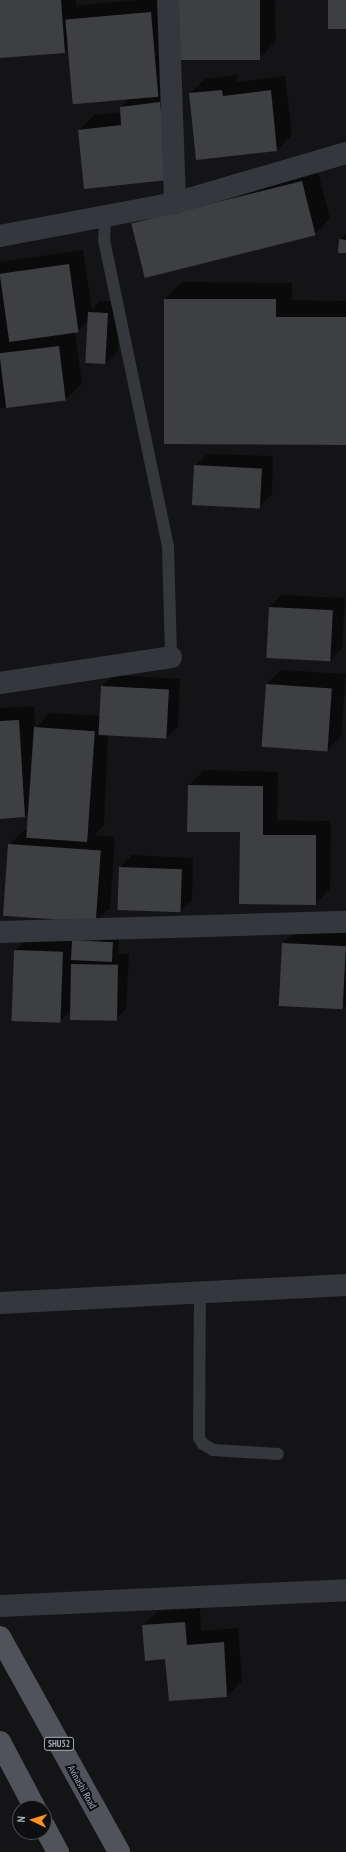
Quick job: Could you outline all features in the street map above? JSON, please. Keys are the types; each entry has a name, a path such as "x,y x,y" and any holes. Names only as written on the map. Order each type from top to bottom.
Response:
{"main road":[{"name":"Avinashi Road","path":"0,1637 119,1852"},
{"path":"0,1742 31,1800"},
{"path":"52,1840 58,1852"}],"street":[{"path":"168,0 175,203"},
{"path":"0,236 175,203 346,154"},
{"path":"0,683 171,657"},
{"path":"0,932 346,922"},
{"path":"0,1303 346,1285"},
{"path":"0,1606 346,1590"}],"lane":[{"path":"105,217 104,240 168,548 171,657"},
{"path":"200,1293 199,1438 203,1444 213,1450 278,1454"}],"building":[{"path":"0,0 61,0 65,53 0,58"},
{"path":"179,0 260,0 260,60 179,60"},
{"path":"328,0 346,0 346,29 328,29"},
{"path":"151,12 158,97 73,104 65,19"},
{"path":"222,90 223,96 271,90 277,151 196,160 189,93"},
{"path":"160,102 168,180 84,189 78,130 121,125 120,107"},
{"path":"302,181 316,235 145,278 131,224"},
{"path":"339,239 346,240 346,253 338,253"},
{"path":"69,264 79,332 9,342 0,274"},
{"path":"164,299 276,299 276,317 346,317 346,445 164,444"},
{"path":"88,312 108,313 105,364 85,363"},
{"path":"59,346 66,401 6,408 0,353"},
{"path":"194,465 262,469 260,509 192,505"},
{"path":"269,607 333,610 330,661 266,658"},
{"path":"266,684 332,689 327,751 262,747"},
{"path":"101,686 169,690 166,738 98,735"},
{"path":"19,720 25,817 0,819 0,721"},
{"path":"34,727 95,731 87,842 26,838"},
{"path":"188,785 263,786 263,835 316,835 316,905 239,904 240,832 187,832"},
{"path":"8,844 101,850 96,922 3,916"},
{"path":"119,867 182,869 180,912 117,910"},
{"path":"72,940 113,942 112,962 71,960"},
{"path":"282,943 346,946 343,1009 279,1006"},
{"path":"14,950 63,952 60,1023 12,1021"},
{"path":"71,964 118,965 117,1021 70,1020"},
{"path":"185,1622 187,1645 224,1642 227,1697 169,1701 165,1659 145,1661 142,1625"}]}
